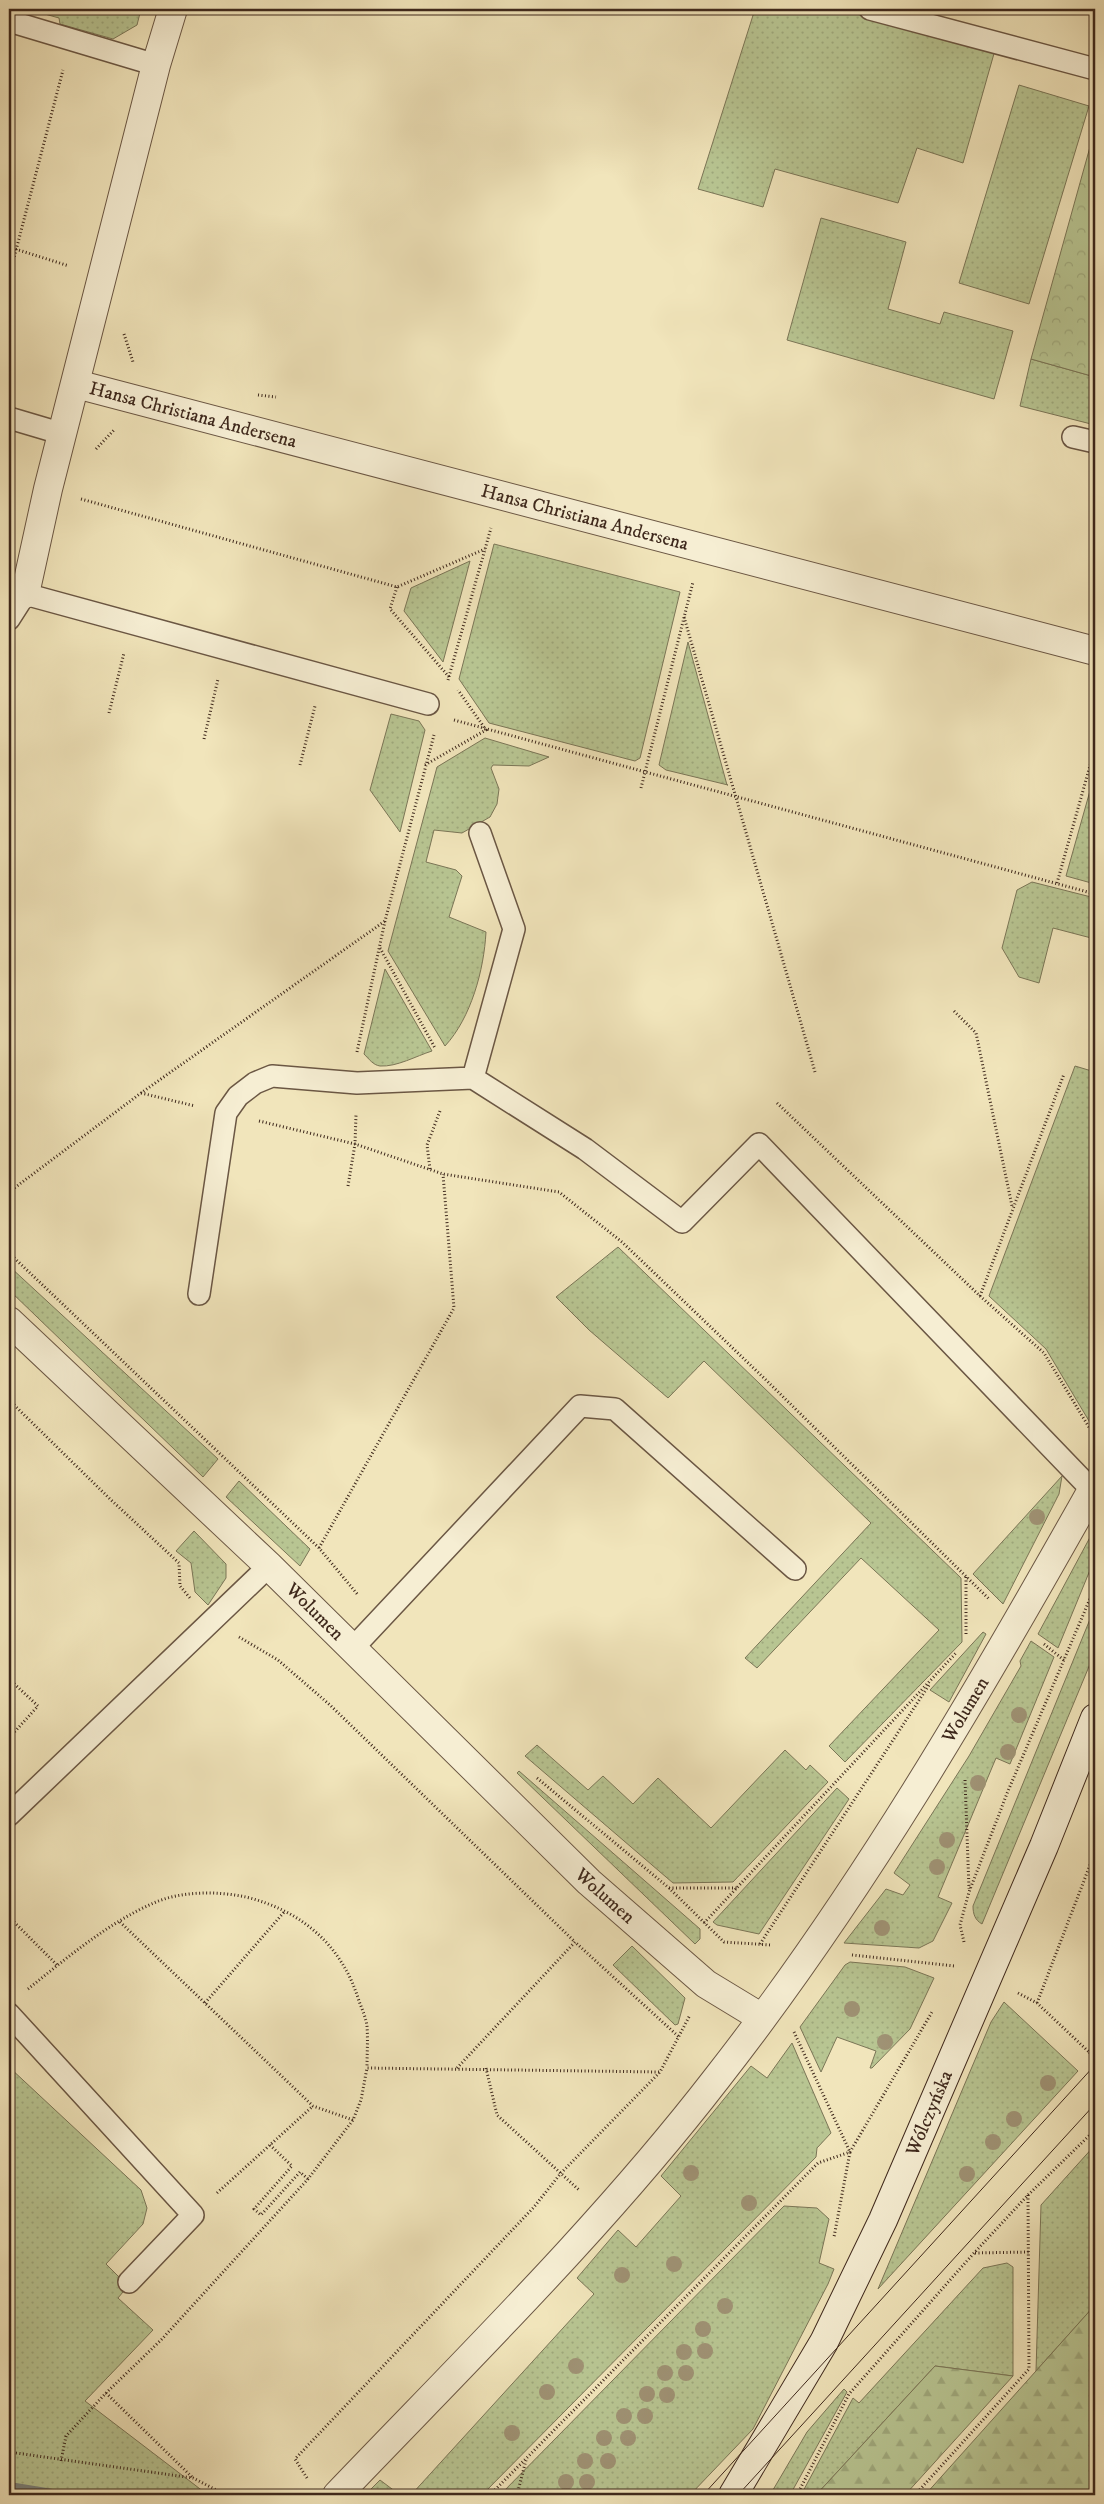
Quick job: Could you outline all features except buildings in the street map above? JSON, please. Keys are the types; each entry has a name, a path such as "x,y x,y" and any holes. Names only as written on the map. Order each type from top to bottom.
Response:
{"street":[{"name":"Hansa Christiana Andersena","path":"24,594 48,489 156,65 173,9"},
{"name":"Hansa Christiana Andersena","path":"76,384 1095,651"},
{"name":"Wolumen","path":"9,1321 269,1566 589,1882 706,1984 762,2018 813,1947 948,1742 1094,1491"},
{"name":"Wólczyńska","path":"733,2495 824,2342 883,2220 1044,1846 1095,1718"},
{"path":"337,2495 605,2214 717,2078 762,2018"}],"lane":[{"path":"870,9 1095,69"},
{"path":"9,21 156,65"},
{"path":"9,418 63,434"},
{"path":"1073,437 1095,442"},
{"path":"9,619 24,594 428,704"},
{"path":"473,1078 514,929 480,832"},
{"path":"199,1294 226,1113 238,1096 255,1083 272,1076 357,1083 473,1078 585,1149 682,1222 759,1144 1094,1491"},
{"path":"352,1649 580,1406 615,1409 795,1570"},
{"path":"9,1815 269,1566"},
{"path":"9,2014 193,2215 128,2282"}],"path":[{"path":"9,277 62,72"},
{"path":"9,246 70,267"},
{"path":"93,452 141,401"},
{"path":"48,489 397,587 485,548"},
{"path":"447,687 492,523"},
{"path":"641,788 684,616 815,1072"},
{"path":"109,713 125,648"},
{"path":"204,739 220,672"},
{"path":"1094,680 1091,696 1095,708"},
{"path":"300,765 316,699"},
{"path":"449,718 736,798 1095,894"},
{"path":"348,1186 355,1144 357,1083 354,1065 385,921 435,732"},
{"path":"1057,883 1095,748"},
{"path":"9,1192 141,1093 385,921"},
{"path":"954,1010 976,1033 1012,1206"},
{"path":"980,1296 1012,1206 1064,1074"},
{"path":"141,1093 355,1144 443,1174 559,1192 622,1242 766,1380 966,1577 1017,1623"},
{"path":"777,1103 980,1296 1044,1353 1095,1438"},
{"path":"319,1548 454,1308 443,1174"},
{"path":"9,1400 110,1499 179,1562 180,1586 210,1621 286,1666 330,1705 575,1942 679,2037"},
{"path":"966,1577 966,1642 973,1635"},
{"path":"965,1949 960,1925 969,1892 1008,1791 1095,1587"},
{"path":"1041,1642 1065,1661"},
{"path":"704,1923 960,1648"},
{"path":"760,1944 934,1676"},
{"path":"9,1679 38,1706 9,1738"},
{"path":"948,1742 964,1755 969,1892"},
{"path":"1037,2003 1095,1852"},
{"path":"669,1888 738,1888"},
{"path":"23,1994 58,1966 120,1922 157,1902 194,1893 234,1894 270,1903 303,1920 332,1946 355,1986 367,2025 367,2068 361,2100 353,2120 308,2179 162,2339 106,2393 66,2436 61,2460"},
{"path":"205,2003 285,1911"},
{"path":"9,1917 58,1966"},
{"path":"120,1922 313,2106 353,2120"},
{"path":"456,2068 575,1942"},
{"path":"813,1947 849,1954 960,1967 955,1975"},
{"path":"1010,1989 1037,2003 1095,2056"},
{"path":"833,2242 850,2152 935,2007"},
{"path":"792,2027 850,2152"},
{"path":"1089,2052 1095,2045"},
{"path":"311,2485 295,2459 534,2207 561,2173 660,2072 486,2068 367,2068"},
{"path":"486,2068 497,2115 605,2214"},
{"path":"193,2215 313,2106"},
{"path":"797,2495 849,2394 1028,2195 1095,2130"},
{"path":"270,2145 292,2166 254,2208 261,2215 300,2172 308,2179"},
{"path":"490,2495 818,2163 850,2152"},
{"path":"915,2495 1029,2369 1028,2195"},
{"path":"974,2253 1029,2252"},
{"path":"106,2393 193,2478 226,2495"},
{"path":"9,2452 193,2478"},
{"path":"517,2495 526,2459"}],"green space":[{"path":"27,9 141,9 137,25 113,39 60,24 59,18"},
{"path":"755,9 837,9 995,50 963,163 917,148 898,203 775,169 763,207 698,189"},
{"path":"1019,85 1089,106 1029,304 959,283"},
{"path":"1095,129 1095,377 1031,359"},
{"path":"821,218 906,242 888,309 940,324 944,312 1013,331 994,399 787,340"},
{"path":"1031,359 1095,377 1095,425 1020,406"},
{"path":"494,544 680,592 640,758 635,761 489,723 459,679"},
{"path":"470,561 443,662 404,611 411,588"},
{"path":"688,642 727,785 666,770 659,765"},
{"path":"391,714 419,721 425,730 400,832 370,790"},
{"path":"485,738 549,757 529,766 493,765 491,768 499,789 497,804 490,817 462,833 434,830 426,862 456,870 462,876 449,917 486,932 479,977 469,1008 454,1035 445,1046 388,951 437,767"},
{"path":"1095,773 1095,884 1066,876"},
{"path":"1032,882 1095,898 1095,939 1053,928 1039,983 1019,977 1002,948 1017,890"},
{"path":"385,969 432,1051 400,1063 380,1066 373,1063 364,1054"},
{"path":"1075,1066 1095,1072 1095,1431 1046,1349 989,1296"},
{"path":"618,1247 961,1578 962,1642 845,1762 829,1746 939,1630 861,1558 757,1668 745,1658 871,1523 704,1361 668,1398 589,1330 556,1297"},
{"path":"9,1266 218,1459 203,1477 9,1290"},
{"path":"1062,1476 1059,1494 1003,1604 973,1574"},
{"path":"239,1481 310,1549 300,1566 226,1497"},
{"path":"1095,1528 1095,1558 1058,1648 1038,1634"},
{"path":"194,1531 226,1564 226,1578 208,1605 195,1592 191,1563 176,1551"},
{"path":"1095,1607 1095,1652 982,1924 973,1912 973,1906"},
{"path":"983,1632 986,1634 949,1702 930,1690"},
{"path":"1031,1641 1054,1657 1010,1764 996,1758 938,1897 952,1903 933,1941 919,1948 844,1943 886,1889 903,1895 910,1885 894,1873 969,1756 1021,1666 1020,1661"},
{"path":"537,1745 588,1790 603,1776 633,1804 658,1778 711,1828 785,1750 806,1770 810,1765 828,1782 733,1882 673,1883 525,1756"},
{"path":"519,1771 700,1929 700,1939 695,1944 517,1773"},
{"path":"837,1788 849,1799 759,1934 717,1925 713,1922"},
{"path":"632,1946 685,1998 678,2024 675,2025 613,1965"},
{"path":"850,1962 905,1967 934,1978 910,2029 872,2068 870,2068 876,2051 837,2037 821,2072 800,2027 845,1965"},
{"path":"1004,2002 1078,2071 878,2289 991,2022"},
{"path":"792,2043 831,2133 817,2148 816,2157 482,2495 411,2495 594,2294 577,2278 618,2230 636,2247 681,2196 661,2176 751,2066 767,2078"},
{"path":"9,2067 141,2190 147,2208 143,2224 106,2264 128,2286 118,2298 153,2330 85,2401 208,2495 9,2495"},
{"path":"1095,2145 1095,2305 1036,2371 1041,2205"},
{"path":"784,2206 817,2208 829,2219 819,2263 834,2269 753,2429 690,2495 500,2495"},
{"path":"1007,2263 1013,2267 1013,2376 935,2366 816,2495 801,2495 853,2398 859,2403 983,2268"},
{"path":"1095,2305 1095,2364 1089,2369 1095,2373 1095,2495 925,2495"},
{"path":"935,2366 1013,2376 905,2495 816,2495"},
{"path":"844,2389 847,2392 790,2495 770,2495 807,2432"},
{"path":"380,2480 400,2495 365,2495"}],"waterway":[{"path":"9,2488 52,2495"}],"tram line":[{"path":"703,2495 1095,2065"},
{"path":"738,2495 1095,2104"}]}
